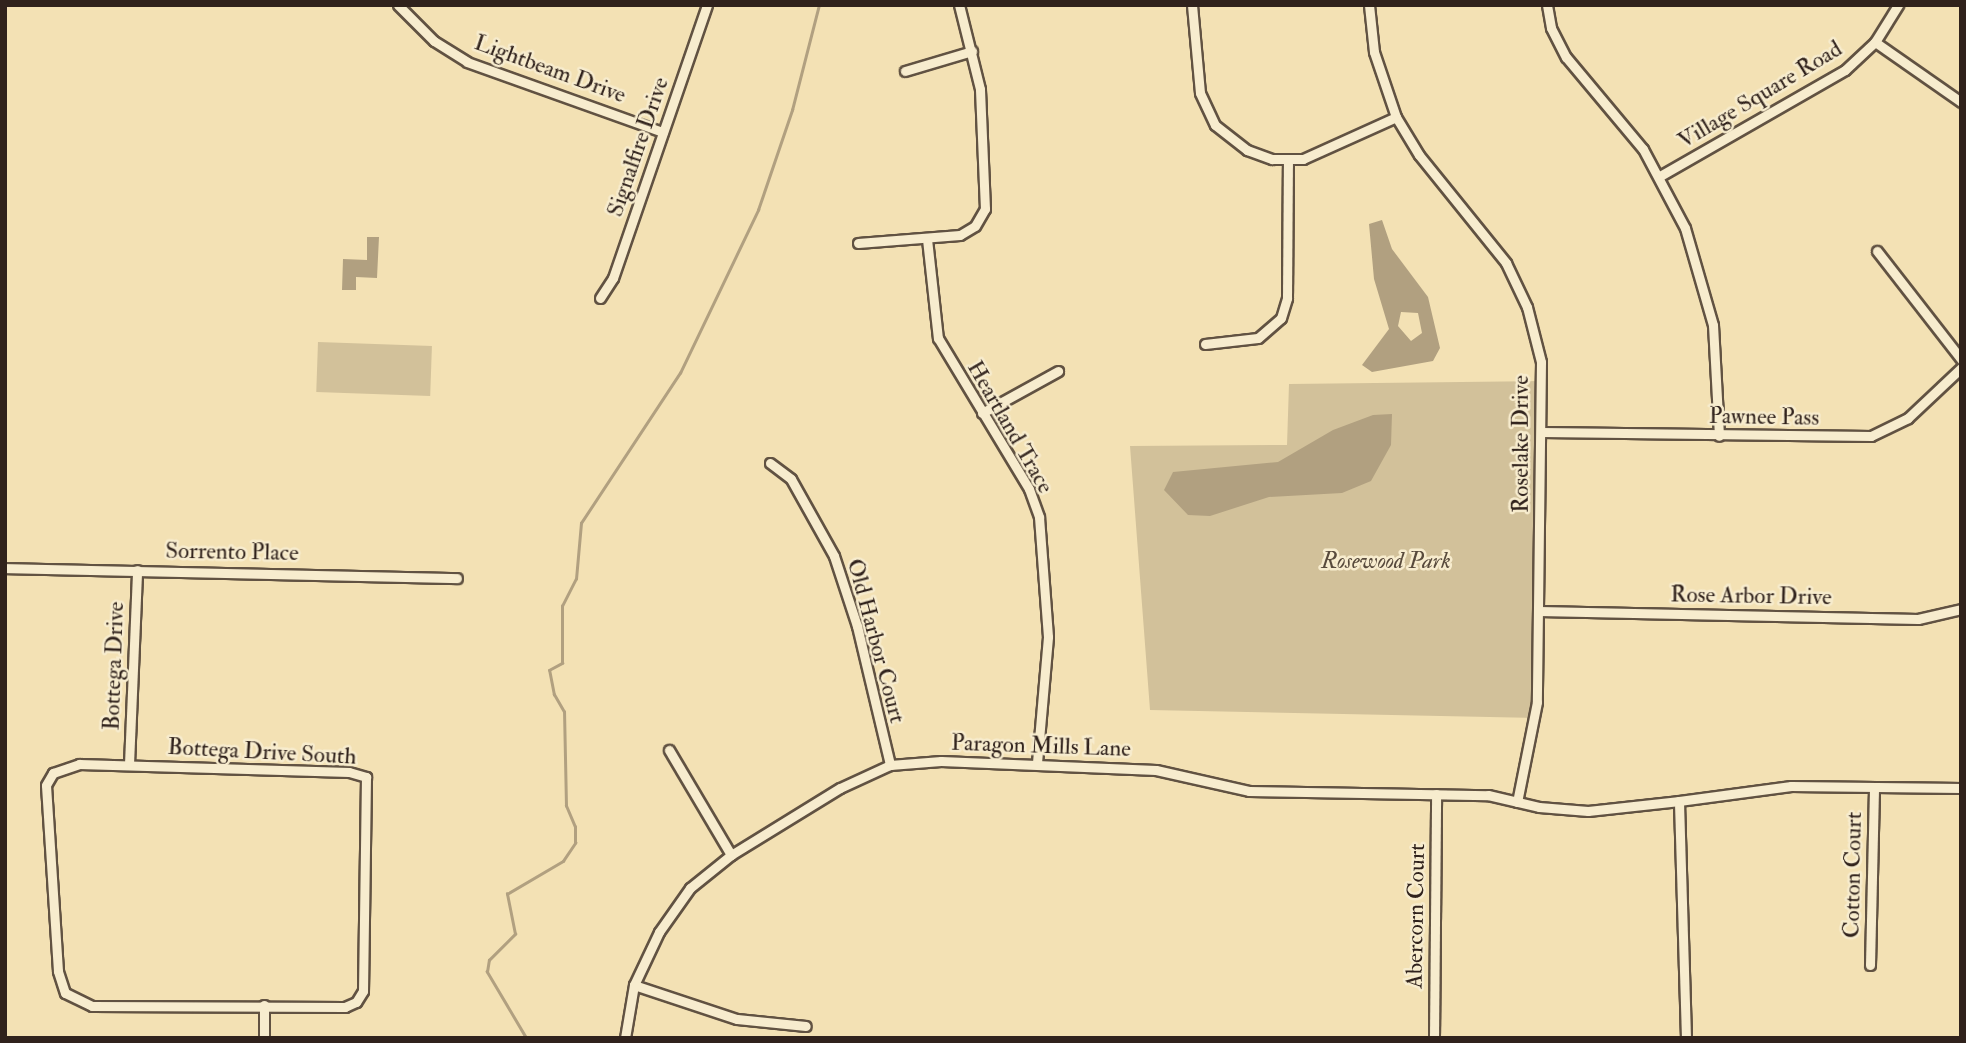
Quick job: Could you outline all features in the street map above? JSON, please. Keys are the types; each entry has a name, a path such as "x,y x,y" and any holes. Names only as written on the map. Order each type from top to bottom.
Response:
{"street":[{"name":"Lightbeam Drive","path":"397,5 434,41 467,62 663,132"},
{"name":"Signalfire Drive","path":"600,298 613,278 707,5"},
{"path":"858,243 928,239 968,231 985,209 980,89 959,5"},
{"path":"1192,5 1197,79 1215,125 1247,150 1288,160 1321,154 1395,117"},
{"name":"Roselake Drive","path":"1369,5 1374,52 1395,117 1424,163 1493,243 1518,286 1541,362 1537,702 1517,802"},
{"path":"1546,5 1551,28 1566,57 1619,118 1660,176 1685,228 1706,291 1717,351 1719,436"},
{"name":"Village Square Road","path":"1660,176 1845,70 1875,42 1898,5"},
{"path":"1875,42 1961,102"},
{"path":"905,71 972,51"},
{"path":"1205,344 1258,338 1281,318 1287,298 1288,160"},
{"name":"Heartland Trace","path":"928,239 937,338 1029,489 1041,528 1048,637 1037,764"},
{"path":"1877,251 1961,359"},
{"name":"Pawnee Pass","path":"1542,432 1871,436 1908,418 1961,368"},
{"path":"982,413 1058,371"},
{"name":"Old Harbor Court","path":"769,463 791,479 834,556 857,626 890,765"},
{"name":"Sorrento Place","path":"5,568 457,578"},
{"name":"Bottega Drive","path":"129,764 137,570"},
{"name":"Rose Arbor Drive","path":"1539,611 1918,620 1961,609"},
{"path":"669,750 731,855"},
{"name":"Paragon Mills Lane","path":"625,1038 634,985 659,932 690,888 731,855 840,788 890,765 941,761 1156,770 1249,791 1488,795 1517,802 1588,811 1791,786 1961,788"},
{"path":"129,764 63,767 53,773 46,785 58,971 65,993 92,1006 264,1006 264,1038"},
{"name":"Bottega Drive South","path":"129,764 349,772 366,777 363,991 345,1007 264,1006"},
{"name":"Cotton Court","path":"1870,965 1874,787"},
{"name":"Abercorn Court","path":"1434,1038 1436,794"},
{"path":"1679,801 1686,1038"},
{"path":"634,985 737,1019 806,1026"}],"green space":[{"path":"318,342 432,346 430,396 316,392"},
{"name":"Rosewood Park","path":"1543,381 1534,718 1150,710 1130,446 1287,445 1289,384"}],"shaded area":[{"path":"1382,220 1392,249 1428,297 1440,348 1433,361 1372,372 1362,365 1389,329 1374,279 1369,224","holes":["1401,312 1418,313 1422,333 1411,341 1398,326"]},
{"path":"367,237 379,237 377,278 356,277 356,290 342,290 343,259 367,260"},
{"path":"1392,414 1391,445 1371,481 1342,493 1269,497 1210,516 1188,515 1164,490 1173,472 1278,462 1333,430 1373,415"}],"waterway":[{"path":"526,1038 487,972 489,960 515,934 507,894 563,861 575,843 575,827 566,806 564,712 554,695 549,670 562,663 562,606 576,579 581,523 680,373 758,210 792,110 819,5"}]}
